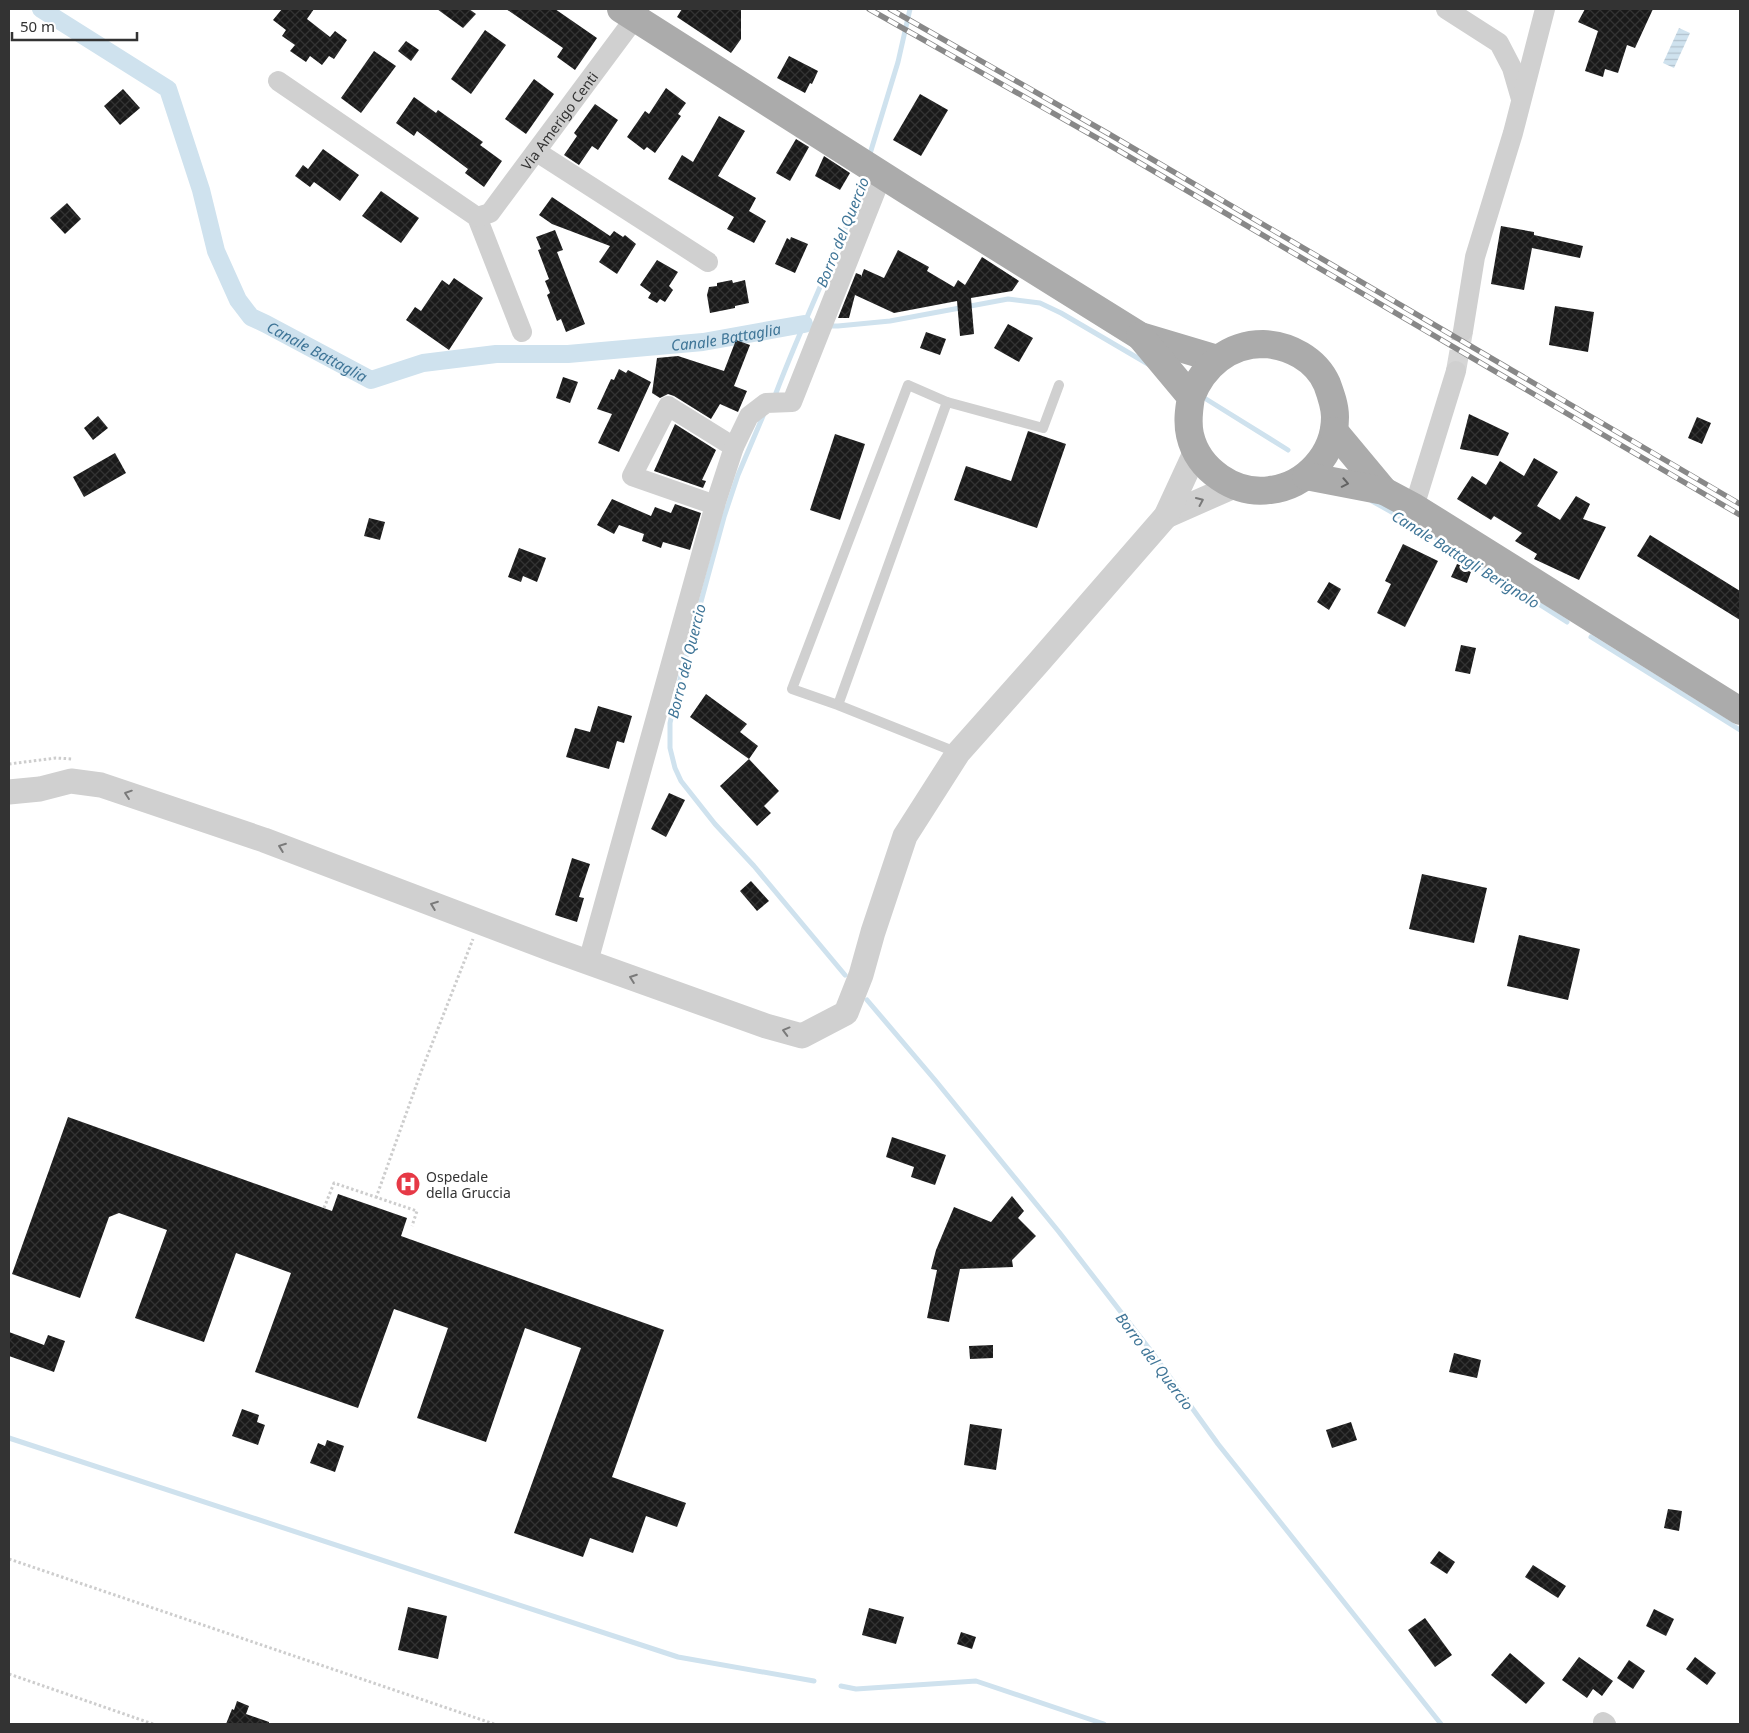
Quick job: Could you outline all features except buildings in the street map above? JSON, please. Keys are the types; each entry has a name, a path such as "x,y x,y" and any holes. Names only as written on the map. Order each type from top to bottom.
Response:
{"main road":[{"path":"628,14 1140,336 1217,359"},
{"path":"1140,336 1191,397"},
{"path":"1254,344 1272,345 1293,351 1306,358 1325,379 1333,398 1334,431 1329,448 1318,465 1306,476 1288,486 1256,491 1234,486 1224,481 1206,466 1196,451 1190,434 1188,413 1191,397 1196,385 1204,372 1217,359 1236,348 1254,344"},
{"path":"1334,431 1384,491"},
{"path":"1306,476 1384,491 1414,506 1740,711"}],"street":[{"path":"1446,9 1499,43 1512,68 1521,99"},
{"path":"1463,331 1475,257 1513,133 1545,9"},
{"name":"Via Amerigo Centi","path":"477,217 490,213 537,152 628,14"},
{"path":"278,80 477,217 522,332"},
{"path":"537,152 708,262"},
{"path":"588,962 734,447 749,416 766,403 792,402 882,175"},
{"path":"1414,506 1456,371"},
{"path":"716,505 632,476 668,406 734,447"},
{"path":"9,792 40,789 72,781 101,785 264,840 588,962 766,1026 802,1036 846,1013 861,975 873,932 905,836 958,753 1166,516 1196,451"},
{"path":"1166,516 1234,486"}],"lane":[{"path":"958,753 838,705 792,689 908,384 947,402 1043,428 1059,385"},
{"path":"838,705 947,402"}],"path":[{"path":"376,1198 421,1072 479,922"},
{"path":"324,1208 334,1183 417,1211 412,1226"},
{"path":"9,1559 494,1724"},
{"path":"9,1674 152,1724"}],"water":[{"path":"1679,28 1690,33 1674,68 1663,63"}],"waterway":[{"name":"Canale Battaglia","path":"41,9 168,89 201,190 216,251 238,300 251,317 371,380 423,363 496,354 568,354 703,342 804,324"},
{"name":"Borro del Quercio","path":"869,157 898,62 910,9"},
{"name":"Borro del Quercio","path":"776,393 864,183 866,173"},
{"name":"Canale Battagli Berignolo","path":"827,326 890,321 1008,299 1040,303 1061,313 1148,364"},
{"name":"Canale Battagli Berignolo","path":"1206,399 1288,450"},
{"name":"Borro del Quercio","path":"763,416 738,475 724,517 681,675 670,723 670,748 675,768 681,781 715,824 754,866 845,975"},
{"name":"Canale Battagli Berignolo","path":"1372,501 1420,528 1567,622"},
{"name":"Canale Battagli Berignolo","path":"1591,637 1740,730"},
{"name":"Borro del Quercio","path":"867,1000 1059,1232 1151,1351 1218,1444 1441,1724"},
{"path":"9,1438 678,1657 814,1681"},
{"path":"841,1686 856,1689 976,1681 1104,1724"}],"tunnel":[{"path":"1456,371 1463,331"}],"railway":[{"path":"869,9 1104,142 1740,515"},
{"path":"890,9 1109,134 1740,504"}],"place":[{"name":"Ospedale della Gruccia","path":"408,1184"}]}
